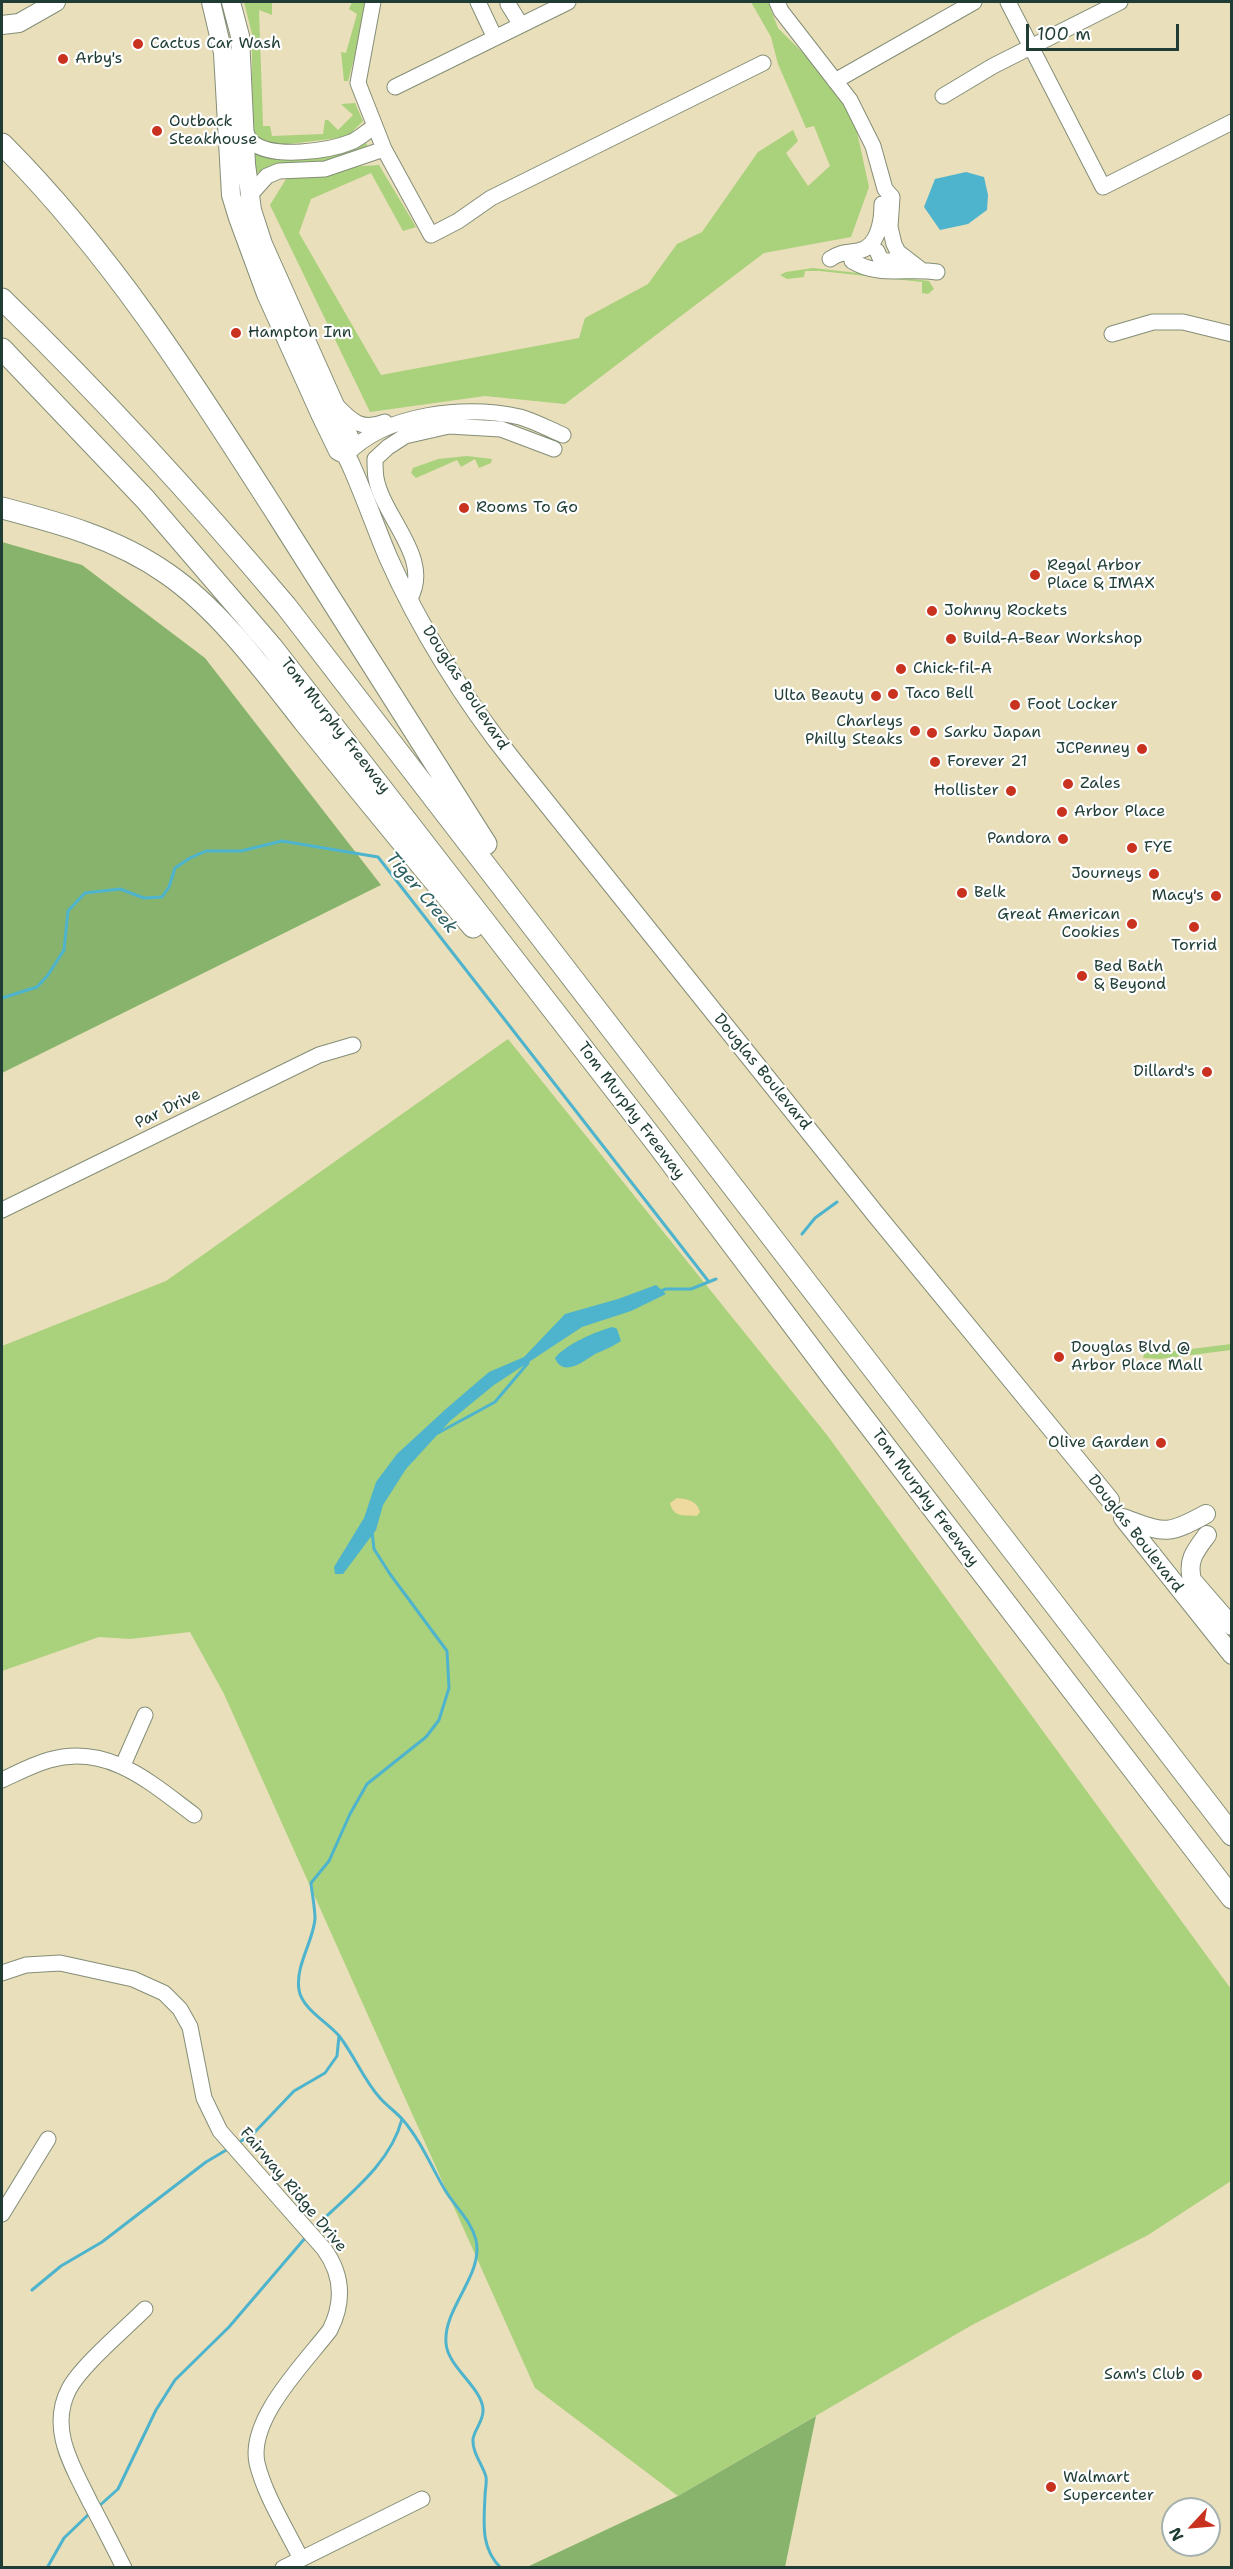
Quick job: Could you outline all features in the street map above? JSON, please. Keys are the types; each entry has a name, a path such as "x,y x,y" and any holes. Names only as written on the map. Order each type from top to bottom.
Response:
{"highway":[{"path":"2,144 49,192 90,241 178,360 550,947"},
{"path":"2,299 47,342 185,489 286,606 1232,1835"},
{"name":"Tom Murphy Freeway","path":"2,349 152,506 272,646 657,1144 836,1382 1232,1898"},
{"path":"2,508 66,525 123,547 167,573 201,602 255,662 423,868 657,1144"}],"main road":[{"path":"2,23 36,2"},
{"path":"2,23 19,23 56,2"},
{"name":"Douglas Boulevard","path":"231,2 240,36 245,131 241,199 266,294 338,451 346,455"},
{"name":"Douglas Boulevard","path":"212,7 223,53 242,206 260,256 268,266 273,266 350,439 346,455 388,557 409,600 452,673 500,746 877,1216 1110,1500"},
{"path":"1123,1518 1158,1531 1177,1530 1206,1514"},
{"name":"Douglas Boulevard","path":"1123,1518 1232,1655"},
{"path":"1207,1535 1190,1557 1192,1580 1232,1626"}],"street":[{"path":"373,2 358,83 384,149 431,235 458,222 500,193 763,63"},
{"path":"478,2 495,38"},
{"path":"395,87 568,2"},
{"path":"777,2 781,11 850,100 873,146 884,195 887,257"},
{"path":"835,81 974,2"},
{"path":"1008,2 1103,187 1232,122"},
{"path":"943,96 1031,47 1120,2"},
{"path":"508,4 521,25"},
{"path":"245,131 253,143 273,151 295,152 331,148 353,141 375,126"},
{"path":"241,199 267,176 279,171 325,169 384,149"},
{"path":"884,195 892,197 893,212 903,243 915,257 932,265 937,272 920,269 887,257 852,261 833,259 838,253 861,251 873,242 882,217 884,195"},
{"path":"887,257 893,212"},
{"path":"1112,333 1153,322 1183,322 1232,334"},
{"path":"333,402 354,421 371,428 399,416 407,420"},
{"path":"346,455 361,441 407,420 462,410 521,417 563,435"},
{"path":"409,600 416,589 416,566 376,479 375,459 405,436 449,426 501,429 554,449"},
{"path":"346,455 388,447"},
{"name":"Par Drive","path":"2,1210 319,1055 353,1045"},
{"name":"Douglas Boulevard","path":"1110,1500 1123,1518"},
{"path":"123,1765 145,1715"},
{"path":"2,1780 51,1759 82,1756 123,1765 194,1815"},
{"name":"Fairway Ridge Drive","path":"2,1973 26,1965 60,1963 133,1979 164,1993 180,2009 189,2027 204,2098 220,2131 324,2249 334,2264 338,2274 340,2297 330,2330 264,2418 256,2445 261,2477 301,2559"},
{"path":"3,2207 48,2139"},
{"path":"124,2568 69,2460 63,2438 61,2417 63,2403 75,2380 145,2309"},
{"path":"283,2568 422,2499"}],"green space":[{"path":"244,2 305,2 272,3 272,15 259,10 263,126 270,126 272,136 323,134 325,120 328,120 338,130 353,115 341,104 355,103 363,121 347,137 272,146 256,138 252,128 252,34"},
{"path":"352,2 364,2 368,6 348,81 344,81 341,52 346,53 357,14 349,9"},
{"path":"751,2 768,2 778,28 850,100 869,187 851,237 764,253 565,404 485,396 370,412 270,205 291,171 379,165 416,227 403,231 371,173 311,199 299,233 381,375 579,338 585,318 648,284 677,244 702,232 758,152 793,130 798,141 786,153 808,186 830,166 814,126 806,128 778,64 771,37"},
{"path":"364,143 367,147 330,161 275,167 255,174 253,152 266,157"},
{"path":"813,268 929,281 934,289 928,294 922,293 922,282 820,271 805,271 804,277 787,279 780,275"},
{"path":"467,456 492,459 491,463 479,468 475,459 461,467 457,460 416,478 411,473 413,468 438,459"},
{"path":"2,542 82,565 205,658 381,885 2,1073"},
{"path":"508,1039 827,1435 1231,1989 1231,2181 1148,2235 972,2325 678,2496 535,2388 224,1694 190,1632 130,1639 99,1637 2,1671 2,1346 166,1281"},
{"path":"1231,1344 1231,1350 1160,1359 1143,1358 1146,1346 1150,1347 1151,1354"},
{"path":"816,2416 785,2567 527,2567 678,2496"}],"sand":[{"path":"677,1498 691,1501 697,1505 700,1512 697,1516 677,1513 670,1503"}],"water":[{"path":"966,172 984,177 988,195 987,210 968,224 940,230 924,207 935,179"},
{"path":"656,1285 666,1294 631,1311 582,1327 494,1385 450,1421 406,1469 383,1505 376,1530 343,1574 335,1574 334,1567 364,1518 376,1482 397,1454 447,1408 489,1372 524,1357 565,1314 618,1299"},
{"path":"613,1327 617,1329 621,1341 580,1364 563,1367 555,1358 581,1339"}],"waterway":[{"name":"Tiger Creek","path":"2,998 37,987 48,975 64,950 68,911 85,893 120,889 144,898 162,897 169,887 175,868 190,858 206,851 241,851 282,841 378,857 709,1282"},
{"path":"802,1234 815,1218 837,1202"},
{"path":"658,1292 666,1289 691,1289 716,1279"},
{"path":"438,1433 495,1402 528,1363"},
{"path":"372,1532 374,1549 447,1651 449,1688 439,1720 426,1737 367,1784 350,1814 329,1861 311,1883 315,1910 314,1928 302,1963 298,1981 299,1990 310,2010 340,2037 374,2091 409,2128 421,2145 445,2190 474,2233 477,2253 474,2266 451,2317 446,2343 452,2360 477,2393 483,2409 473,2444 486,2477 484,2525 486,2543 494,2560 501,2568"},
{"path":"236,2144 253,2134 294,2091 325,2073 337,2056 339,2036"},
{"path":"312,2230 377,2166 388,2152 402,2119"},
{"path":"32,2290 61,2266 102,2242 206,2162 228,2149"},
{"path":"98,2507 118,2489 156,2410 175,2380 229,2327 306,2237"},
{"path":"47,2568 64,2538 90,2513"}],"place":[{"name":"Cactus Car Wash","path":"138,44"},
{"name":"Arby's","path":"63,59"},
{"name":"Outback Steakhouse","path":"157,131"},
{"name":"Hampton Inn","path":"236,333"},
{"name":"Rooms To Go","path":"464,508"},
{"name":"Regal Arbor Place & IMAX","path":"1035,575"},
{"name":"Johnny Rockets","path":"932,611"},
{"name":"Build-A-Bear Workshop","path":"951,639"},
{"name":"Chick-fil-A","path":"901,669"},
{"name":"Taco Bell","path":"893,694"},
{"name":"Ulta Beauty","path":"876,696"},
{"name":"Foot Locker","path":"1015,705"},
{"name":"Charleys Philly Steaks","path":"915,731"},
{"name":"Sarku Japan","path":"932,733"},
{"name":"JCPenney","path":"1142,749"},
{"name":"Forever 21","path":"935,762"},
{"name":"Zales","path":"1068,784"},
{"name":"Hollister","path":"1011,791"},
{"name":"Arbor Place","path":"1062,812"},
{"name":"Pandora","path":"1063,839"},
{"name":"FYE","path":"1132,848"},
{"name":"Journeys","path":"1154,874"},
{"name":"Belk","path":"962,893"},
{"name":"Macy's","path":"1216,896"},
{"name":"Great American Cookies","path":"1132,924"},
{"name":"Torrid","path":"1194,927"},
{"name":"Bed Bath & Beyond","path":"1082,976"},
{"name":"Dillard's","path":"1207,1072"},
{"name":"Douglas Blvd @ Arbor Place Mall","path":"1059,1357"},
{"name":"Olive Garden","path":"1161,1443"},
{"name":"Sam's Club","path":"1197,2375"},
{"name":"Walmart Supercenter","path":"1051,2487"}]}
